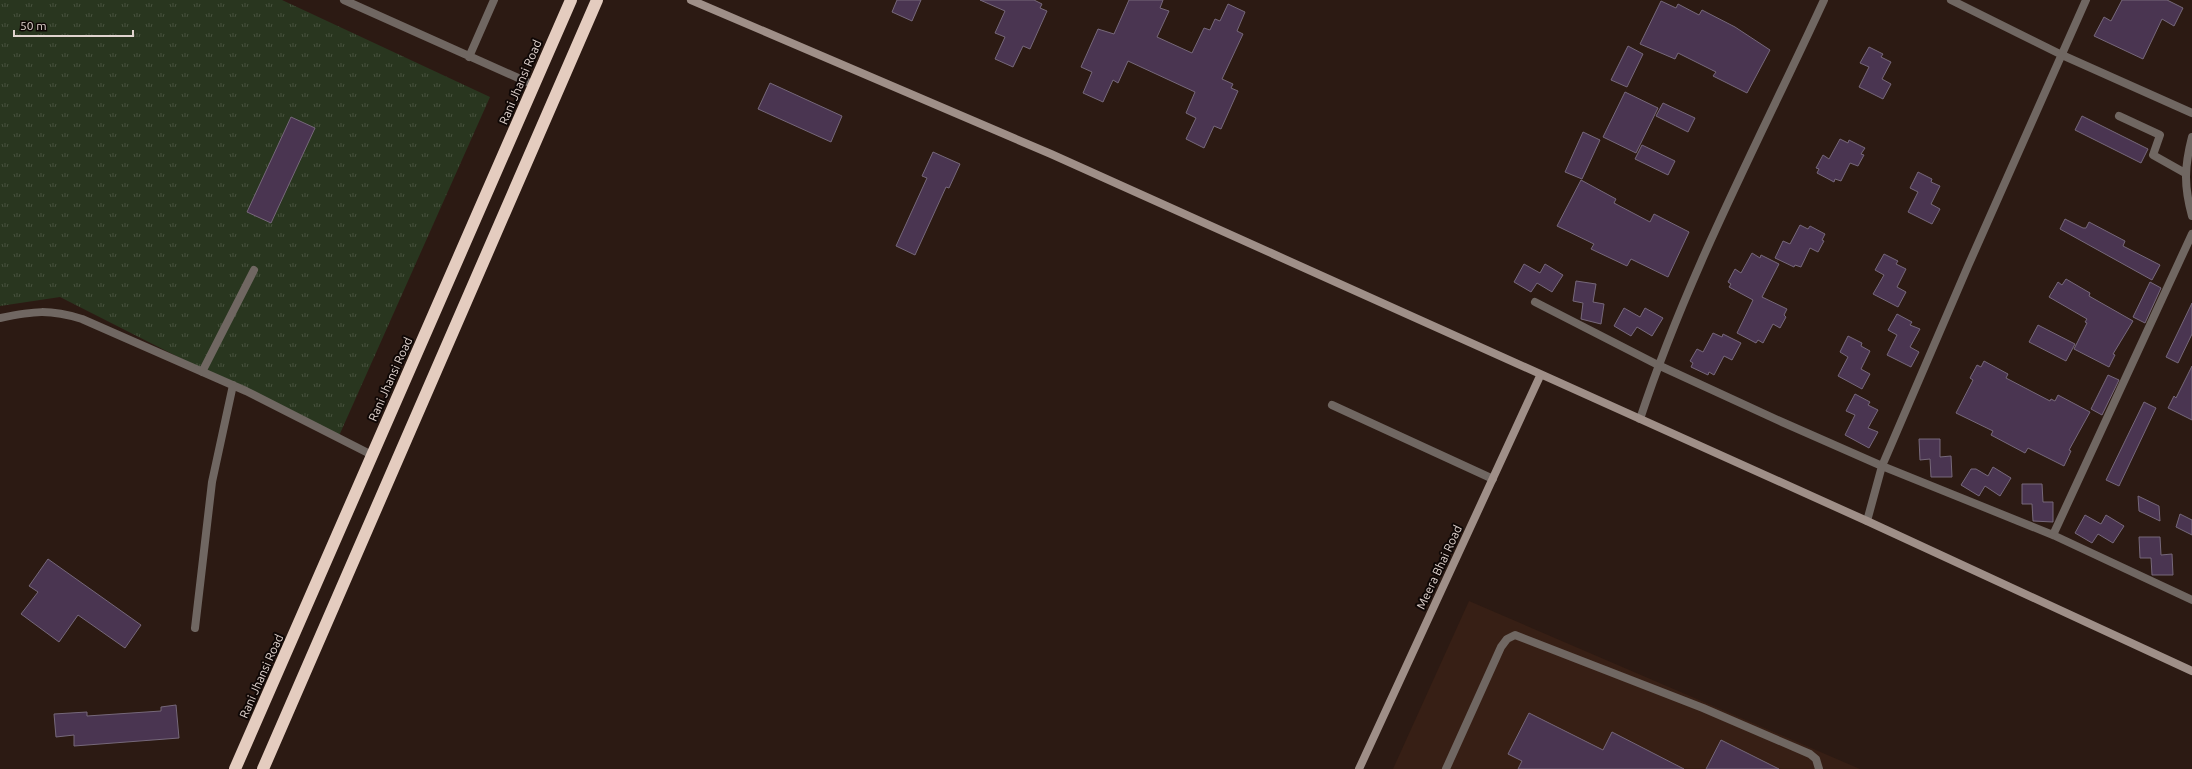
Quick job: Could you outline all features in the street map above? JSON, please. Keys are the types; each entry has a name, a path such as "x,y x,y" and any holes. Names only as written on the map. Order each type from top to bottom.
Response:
{"highway":[{"name":"Rani Jhansi Road","path":"235,769 571,0"},
{"path":"263,769 597,0"}],"street":[{"path":"344,0 534,85"},
{"path":"469,57 494,0"},
{"path":"691,0 1051,154 1540,376 1640,419 1867,521 2192,671"},
{"path":"1640,419 1658,364 1717,224 1824,0"},
{"path":"1951,0 2062,55 2192,113"},
{"path":"1867,521 1882,466 1968,266 2086,0"},
{"path":"2119,116 2160,135 2153,155 2185,173"},
{"path":"2192,137 2185,173 2185,190 2192,216"},
{"path":"2054,535 2192,234"},
{"path":"202,372 254,270"},
{"path":"1535,302 1658,364 1882,466 2054,535 2192,600"},
{"path":"0,318 32,311 57,312 82,319 233,385 372,455"},
{"name":"Meera Bhai Road","path":"1359,769 1540,376"},
{"path":"195,628 212,482 233,385"},
{"path":"1332,405 1493,479"},
{"path":"1446,769 1501,647 1506,639 1515,635 1523,636 1703,708 1810,754 1816,759 1819,769"}],"shaded area":[{"path":"1469,601 1860,769 1393,769"}],"green space":[{"path":"0,0 282,0 490,97 338,438 60,297 0,306"}],"building":[{"path":"897,0 921,0 912,21 892,12"},
{"path":"980,0 1034,0 1042,4 1040,8 1047,11 1030,49 1023,46 1013,67 995,59 1005,37 995,33 1005,11"},
{"path":"1129,0 1163,0 1160,8 1169,11 1157,37 1192,53 1204,28 1210,30 1215,19 1220,21 1228,4 1245,12 1237,31 1243,34 1222,79 1233,84 1231,88 1238,91 1221,129 1214,126 1204,148 1186,139 1196,118 1186,113 1195,92 1128,61 1118,83 1113,80 1103,102 1083,93 1092,72 1081,67 1098,29 1114,34"},
{"path":"2122,0 2167,0 2183,8 2174,26 2162,19 2143,59 2094,36 2104,17 2111,21"},
{"path":"1661,1 1676,8 1678,4 1699,15 1702,10 1735,27 1770,50 1747,93 1713,76 1716,72 1678,53 1675,59 1640,44"},
{"path":"1628,46 1643,54 1627,87 1611,80"},
{"path":"1869,47 1883,54 1881,57 1891,62 1882,79 1891,84 1883,99 1859,87 1869,67 1860,63"},
{"path":"770,83 842,116 831,142 758,109"},
{"path":"1625,92 1658,108 1636,153 1603,137"},
{"path":"1663,103 1695,118 1688,132 1656,116"},
{"path":"2082,116 2148,149 2141,163 2075,130"},
{"path":"291,117 315,128 271,223 247,212"},
{"path":"1583,132 1600,140 1582,179 1565,172"},
{"path":"1840,139 1848,143 1849,140 1865,148 1861,154 1864,155 1858,166 1850,163 1841,181 1835,179 1834,182 1817,173 1819,169 1816,168 1823,155 1829,159"},
{"path":"1642,145 1675,161 1668,175 1635,159"},
{"path":"933,152 960,164 949,188 946,187 915,255 896,246 927,178 922,176"},
{"path":"1918,172 1932,179 1931,182 1940,186 1931,204 1940,209 1932,224 1908,212 1918,192 1910,188"},
{"path":"1581,180 1616,199 1614,203 1650,222 1654,214 1689,232 1668,277 1631,259 1627,266 1591,249 1594,244 1557,226"},
{"path":"2065,219 2083,228 2086,228 2089,222 2125,241 2123,246 2160,265 2152,280 2060,229"},
{"path":"1800,225 1808,229 1810,226 1825,234 1822,240 1824,241 1818,252 1810,248 1801,267 1795,265 1794,267 1775,258 1783,241 1790,244"},
{"path":"1752,253 1760,258 1761,255 1779,264 1762,297 1787,309 1784,315 1786,317 1780,328 1773,324 1763,343 1758,340 1756,343 1737,333 1753,300 1729,287 1731,284 1728,282 1735,269 1741,273"},
{"path":"1884,254 1898,261 1896,264 1906,269 1897,287 1906,292 1898,307 1873,294 1884,275 1875,270"},
{"path":"1524,264 1540,273 1545,264 1563,275 1552,292 1537,283 1531,292 1514,282"},
{"path":"2066,279 2090,293 2089,296 2133,321 2113,354 2115,355 2109,367 2074,349 2087,323 2085,322 2087,319 2049,297 2058,282 2062,285"},
{"path":"1576,281 1596,284 1593,302 1604,304 1601,324 1581,319 1583,303 1573,301"},
{"path":"2150,282 2161,288 2145,323 2133,317"},
{"path":"2192,303 2192,334 2178,363 2166,357"},
{"path":"1624,308 1640,317 1645,308 1663,318 1652,336 1637,327 1631,336 1614,326"},
{"path":"1897,314 1912,322 1910,325 1920,329 1910,347 1919,352 1911,367 1887,355 1897,335 1888,330"},
{"path":"2038,325 2075,344 2066,361 2029,342"},
{"path":"1713,333 1722,337 1723,334 1741,343 1732,360 1724,356 1714,375 1709,372 1708,375 1691,367 1693,363 1690,361 1697,349 1703,352"},
{"path":"1848,336 1862,343 1861,346 1870,351 1861,369 1870,374 1862,389 1838,376 1848,357 1840,352"},
{"path":"1984,361 2008,374 2006,378 2050,401 2051,399 2055,401 2058,395 2090,412 2069,450 2071,451 2064,466 2028,448 2025,453 1991,435 1993,431 1956,413 1973,380 1970,378 1977,365 1981,367"},
{"path":"2192,366 2192,420 2168,408 2174,396 2176,398"},
{"path":"2108,375 2119,380 2102,415 2091,409"},
{"path":"1855,394 1870,402 1868,405 1878,410 1868,428 1878,432 1869,448 1845,435 1855,415 1846,411"},
{"path":"2144,402 2156,408 2119,486 2106,480"},
{"path":"1919,439 1940,439 1940,457 1951,456 1952,477 1931,477 1930,459 1920,460"},
{"path":"1993,467 2011,478 2000,496 1985,486 1979,496 1961,485 1971,469 1976,469 1988,476"},
{"path":"2022,484 2042,484 2043,502 2053,502 2053,522 2033,521 2032,504 2022,504"},
{"path":"2138,496 2159,506 2160,521 2139,511"},
{"path":"2180,514 2192,520 2192,535 2176,527"},
{"path":"2085,515 2101,524 2106,515 2124,526 2113,543 2098,534 2092,543 2075,533"},
{"path":"2139,537 2160,537 2161,555 2172,554 2173,575 2152,575 2151,558 2140,558"},
{"path":"48,559 141,625 125,648 78,615 59,642 21,614 38,592 29,586"},
{"path":"176,705 179,738 74,746 74,735 56,737 54,714 87,712 87,716 161,711 161,707"},
{"path":"1529,713 1603,750 1612,732 1684,769 1518,769 1522,761 1508,754"},
{"path":"1721,740 1779,769 1706,769"}]}
